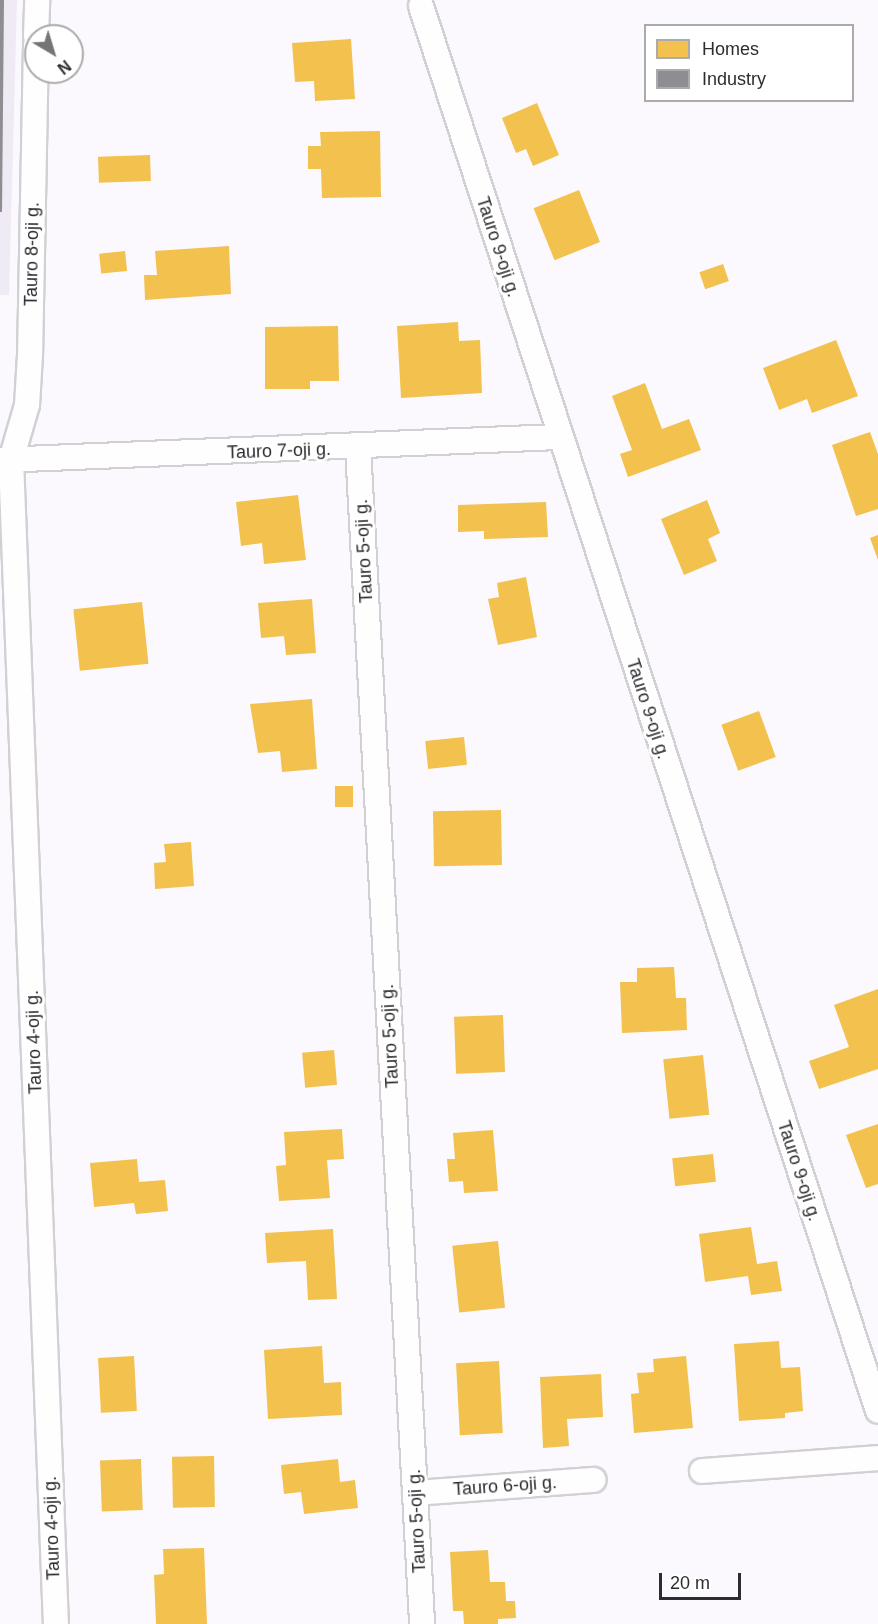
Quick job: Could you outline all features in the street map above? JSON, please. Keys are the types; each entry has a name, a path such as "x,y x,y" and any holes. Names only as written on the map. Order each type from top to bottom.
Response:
{"street":[{"path":"36,24 37,0"},
{"name":"Tauro 9-oji g.","path":"421,6 558,437 878,1411"},
{"name":"Tauro 8-oji g.","path":"6,460 27,405 35,84"},
{"name":"Tauro 7-oji g.","path":"6,460 358,448 558,437"},
{"name":"Tauro 5-oji g.","path":"358,448 422,1624"},
{"name":"Tauro 4-oji g.","path":"6,460 56,1624"},
{"path":"702,1471 878,1458"},
{"name":"Tauro 6-oji g.","path":"415,1493 594,1479"}],"shaded area":[{"path":"0,0 17,0 9,295 0,295"}],"building: Homes":[{"path":"351,39 355,99 315,101 314,81 295,82 292,43"},
{"path":"537,103 559,155 533,166 526,149 516,153 502,118"},
{"path":"380,131 381,197 322,198 321,169 308,169 308,146 321,146 320,132"},
{"path":"150,155 151,181 99,183 98,157"},
{"path":"579,190 600,242 555,260 534,208"},
{"path":"229,246 231,294 145,300 144,275 157,275 155,251"},
{"path":"125,251 127,271 101,274 99,254"},
{"path":"723,264 729,281 705,289 699,272"},
{"path":"458,322 459,341 480,340 482,393 401,398 397,326"},
{"path":"338,326 339,381 310,381 310,389 265,389 265,327"},
{"path":"836,340 858,396 812,413 807,399 779,410 763,368"},
{"path":"645,383 662,429 689,419 701,450 628,477 620,454 632,450 612,396"},
{"path":"870,432 878,454 878,509 856,516 832,445"},
{"path":"298,495 306,560 264,564 262,543 241,546 236,502"},
{"path":"707,500 720,533 708,539 717,561 684,575 661,519"},
{"path":"546,502 548,537 484,539 484,531 458,532 458,505"},
{"path":"878,535 878,560 870,538"},
{"path":"526,577 537,637 498,645 488,599 499,597 497,583"},
{"path":"312,599 316,653 286,655 284,636 261,638 258,603"},
{"path":"142,602 148,664 80,671 73,609"},
{"path":"312,699 317,769 282,772 280,751 258,753 250,704"},
{"path":"759,711 776,757 738,771 721,725"},
{"path":"464,737 467,765 428,769 425,741"},
{"path":"335,786 353,786 353,807 335,807"},
{"path":"501,810 502,865 434,866 433,811"},
{"path":"191,842 194,886 155,889 154,863 166,862 164,844"},
{"path":"674,967 676,998 686,998 687,1030 622,1033 620,982 637,982 637,968"},
{"path":"878,989 878,1069 819,1089 809,1061 849,1047 834,1005"},
{"path":"503,1015 505,1072 456,1074 454,1017"},
{"path":"334,1050 337,1085 305,1088 302,1053"},
{"path":"703,1055 709,1115 669,1119 663,1059"},
{"path":"878,1124 878,1184 866,1188 846,1135"},
{"path":"342,1129 344,1159 327,1160 330,1198 279,1201 276,1166 286,1165 284,1132"},
{"path":"493,1130 498,1191 464,1193 463,1181 449,1182 447,1159 455,1159 453,1133"},
{"path":"713,1154 716,1182 675,1186 672,1158"},
{"path":"137,1159 139,1182 165,1180 168,1211 136,1214 134,1203 94,1207 90,1163"},
{"path":"751,1227 757,1264 777,1261 782,1291 751,1295 748,1276 705,1282 699,1234"},
{"path":"333,1229 337,1299 308,1300 306,1261 267,1263 265,1233"},
{"path":"498,1241 505,1308 459,1312 452,1246"},
{"path":"779,1341 781,1368 800,1367 803,1411 785,1413 785,1418 739,1421 734,1344"},
{"path":"322,1346 324,1383 341,1382 342,1415 268,1419 264,1350"},
{"path":"134,1356 137,1411 101,1413 98,1358"},
{"path":"686,1356 693,1428 634,1433 631,1394 639,1393 637,1373 654,1372 653,1359"},
{"path":"499,1361 503,1433 460,1435 456,1363"},
{"path":"601,1374 603,1417 567,1419 569,1446 543,1448 540,1377"},
{"path":"214,1456 215,1507 173,1508 172,1457"},
{"path":"141,1459 143,1510 102,1511 100,1460"},
{"path":"338,1459 340,1482 355,1480 358,1508 304,1514 301,1492 284,1494 281,1465"},
{"path":"204,1548 207,1624 156,1624 154,1575 164,1574 163,1549"},
{"path":"488,1550 490,1582 505,1582 506,1601 515,1601 516,1618 498,1619 498,1624 464,1624 463,1611 453,1611 450,1552"}],"building: Industry":[{"path":"0,0 4,0 2,212 0,212"}]}
